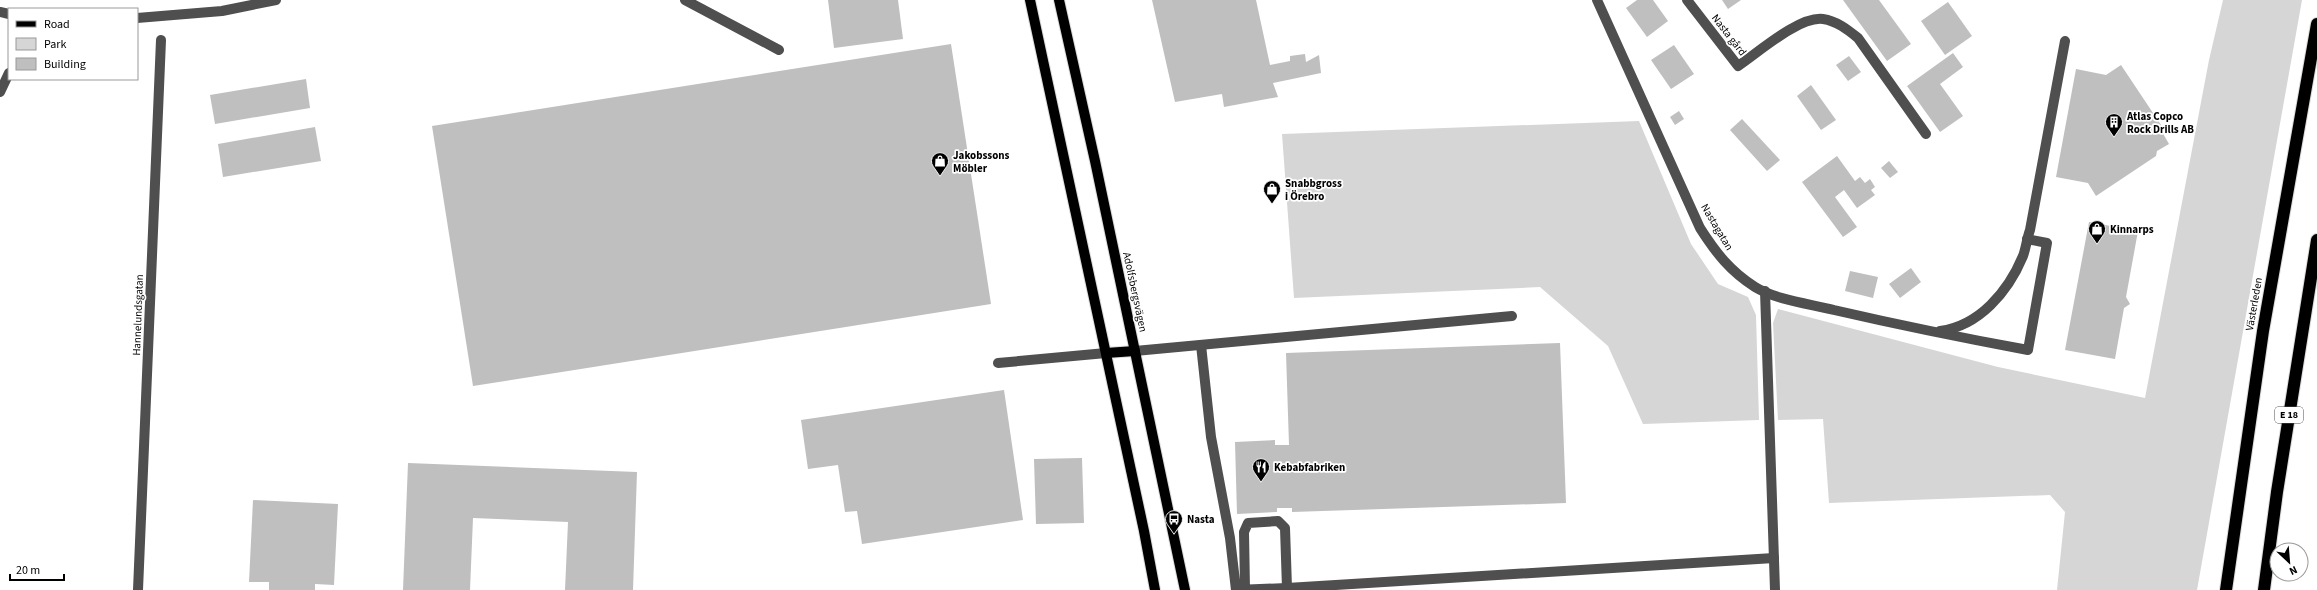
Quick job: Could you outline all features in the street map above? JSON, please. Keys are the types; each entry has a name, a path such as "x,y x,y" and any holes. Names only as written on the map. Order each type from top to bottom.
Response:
{"highway":[{"name":"Västerleden","path":"2226,590 2263,331 2317,24"},
{"name":"E 18","path":"2264,590 2277,492 2317,240"}],"main road":[{"path":"1030,0 1144,531 1155,590"},
{"name":"Adolfsbergsvägen","path":"1058,0 1135,351 1185,590"},
{"path":"1106,353 1135,351"}],"street":[{"path":"138,18 222,11 276,0"},
{"path":"685,0 779,50"},
{"name":"Nastagatan","path":"1597,0 1700,228 1718,256 1740,277 1765,291 1800,302 1932,332 2028,350 2047,243 2027,239"},
{"name":"Nasta gård","path":"1687,0 1738,66 1802,22 1822,19 1835,23 1858,38 1926,134"},
{"name":"Hannelundsgatan","path":"138,590 161,40"},
{"path":"1932,332 1955,329 1986,311 2003,289 2023,256 2065,41"},
{"path":"0,92 8,75"},
{"path":"1765,291 1776,590"},
{"path":"1135,351 1512,316"},
{"path":"1201,345 1211,437 1230,538 1236,590 1287,589 1774,558"},
{"path":"998,363 1106,353"},
{"path":"1245,589 1244,532 1248,523 1278,521 1285,528 1287,589"}],"green space":[{"path":"2223,0 2302,0 2197,590 2057,590 2065,512 2050,495 1829,503 1823,419 1778,420 1773,323 1778,309 1998,367 2145,398 2209,60"},
{"path":"1639,121 1691,244 1718,284 1748,297 1756,315 1759,420 1643,424 1608,346 1540,287 1294,298 1282,134"}],"building":[{"path":"828,0 898,0 903,39 834,48"},
{"path":"1152,0 1256,0 1270,65 1290,61 1290,56 1305,54 1306,62 1319,55 1321,73 1273,83 1278,97 1224,107 1222,94 1175,102"},
{"path":"1637,0 1653,0 1668,21 1647,37 1626,8"},
{"path":"1722,0 1741,0 1728,9"},
{"path":"1843,0 1879,0 1911,44 1887,61"},
{"path":"1948,2 1972,36 1945,55 1921,21"},
{"path":"951,44 991,304 473,386 432,126"},
{"path":"1674,45 1694,74 1671,89 1651,60"},
{"path":"1953,53 1963,67 1940,84 1963,116 1940,132 1907,86"},
{"path":"1849,56 1861,72 1848,81 1836,65"},
{"name":"Atlas Copco Rock Drills AB","path":"2121,65 2161,125 2161,130 2169,144 2157,151 2156,156 2096,196 2088,183 2056,177 2076,69 2106,75"},
{"path":"306,79 310,108 215,124 210,95"},
{"path":"1811,85 1836,120 1821,130 1797,96"},
{"path":"1679,111 1684,119 1675,125 1670,117"},
{"path":"1742,119 1780,160 1767,171 1730,130"},
{"path":"315,127 321,161 223,177 218,144"},
{"path":"1837,156 1855,181 1860,177 1865,183 1870,179 1875,187 1871,190 1875,195 1857,208 1844,190 1835,197 1857,227 1843,237 1802,182"},
{"path":"1889,161 1898,172 1890,178 1881,168"},
{"path":"2089,222 2138,231 2126,297 2130,304 2124,308 2115,359 2065,350"},
{"path":"1911,268 1921,282 1900,298 1889,284"},
{"path":"1850,271 1878,277 1873,298 1845,291"},
{"path":"1560,343 1566,503 1292,512 1292,508 1277,508 1277,512 1237,514 1235,442 1275,440 1275,445 1289,445 1286,353"},
{"path":"1004,390 1023,520 862,544 857,511 845,512 838,465 808,469 801,420"},
{"path":"1082,458 1084,523 1036,524 1034,459"},
{"path":"408,463 637,472 633,590 565,590 568,522 473,518 470,590 403,590"},
{"path":"253,500 338,504 334,585 315,584 315,590 269,590 269,582 249,582"}],"place":[{"name":"Atlas Copco Rock Drills AB","path":"2114,137"},
{"name":"Jakobssons Möbler","path":"940,176"},
{"name":"Snabbgross i Örebro","path":"1272,204"},
{"name":"Kinnarps","path":"2097,244"},
{"name":"Kebabfabriken","path":"1261,482"},
{"name":"Nasta","path":"1174,534"}]}
